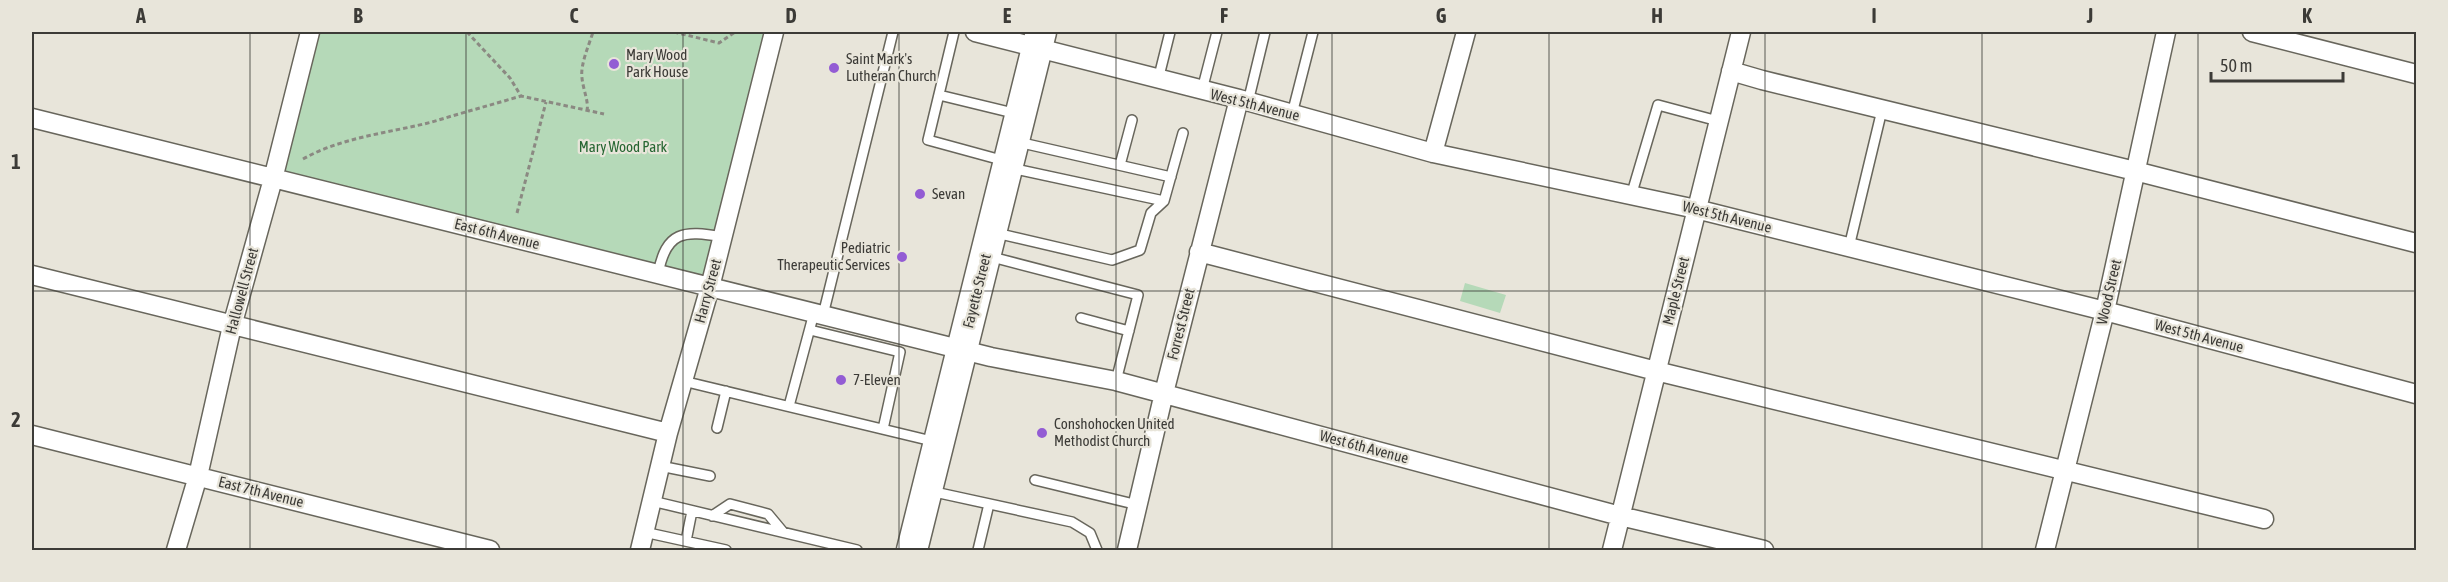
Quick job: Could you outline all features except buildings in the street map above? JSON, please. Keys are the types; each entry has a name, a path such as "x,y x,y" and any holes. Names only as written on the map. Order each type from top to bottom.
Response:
{"main road":[{"name":"Fayette Street","path":"912,550 1039,39"}],"street":[{"name":"Hallowell Street","path":"176,550 198,476 232,326 273,179 310,32"},
{"name":"Harry Street","path":"640,550 668,433 710,287 774,32"},
{"name":"West 5th Avenue","path":"975,32 1039,39 1158,80 1433,153 1696,209 2105,311 2416,394"},
{"path":"1433,153 1466,32"},
{"name":"Maple Street","path":"1612,550 1741,32"},
{"name":"Wood Street","path":"2045,550 2105,311 2166,32"},
{"path":"2252,32 2416,74"},
{"path":"1731,70 1882,110 2135,171 2416,243"},
{"name":"Forrest Street","path":"1127,550 1199,252 1243,101"},
{"name":"East 6th Avenue","path":"32,118 710,287 903,344 962,349"},
{"path":"1199,252 1656,371 2264,519"},
{"path":"32,275 668,433"},
{"name":"West 6th Avenue","path":"962,349 1164,393 1620,516 1764,550"},
{"name":"East 7th Avenue","path":"32,435 490,550"}],"lane":[{"path":"789,406 816,319 893,32"},
{"path":"954,32 928,140 1011,146 1120,165 1171,177"},
{"path":"1158,80 1170,32"},
{"path":"1202,91 1217,32"},
{"path":"1243,101 1265,32"},
{"path":"1292,114 1313,32"},
{"path":"939,95 1011,146 1164,201"},
{"path":"1631,196 1658,105 1718,121"},
{"path":"1850,247 1882,110"},
{"path":"1120,165 1132,120"},
{"path":"988,243 1112,260 1140,249 1151,213 1164,201 1183,133"},
{"path":"658,274 667,245 685,234 723,237"},
{"path":"988,243 1138,295 1116,381"},
{"path":"1081,318 1129,331"},
{"path":"883,429 903,344"},
{"path":"683,381 938,443"},
{"path":"717,428 726,391"},
{"path":"660,466 710,476"},
{"path":"1035,480 1138,506"},
{"path":"928,490 1072,522 1082,526 1090,533 1097,550"},
{"path":"652,501 857,550"},
{"path":"712,516 730,504 768,514 784,533"},
{"path":"978,550 989,504"},
{"path":"686,541 692,511"},
{"path":"644,532 726,550"}],"path":[{"path":"466,32 510,78 521,96"},
{"path":"587,111 588,102 583,93 581,77 592,32"},
{"path":"674,32 719,43 735,32"},
{"path":"303,159 322,149 521,96 604,114"},
{"path":"517,213 546,102"}],"green space":[{"name":"Mary Wood Park","path":"310,32 774,32 710,287 273,179"},
{"path":"1465,283 1506,295 1500,313 1460,301"}],"place":[{"name":"Mary Wood Park House","path":"614,64"},
{"name":"Saint Mark's Lutheran Church","path":"834,68"},
{"name":"Sevan","path":"920,194"},
{"name":"Pediatric Therapeutic Services","path":"902,257"},
{"name":"7-Eleven","path":"841,380"},
{"name":"Conshohocken United Methodist Church","path":"1042,433"}]}
